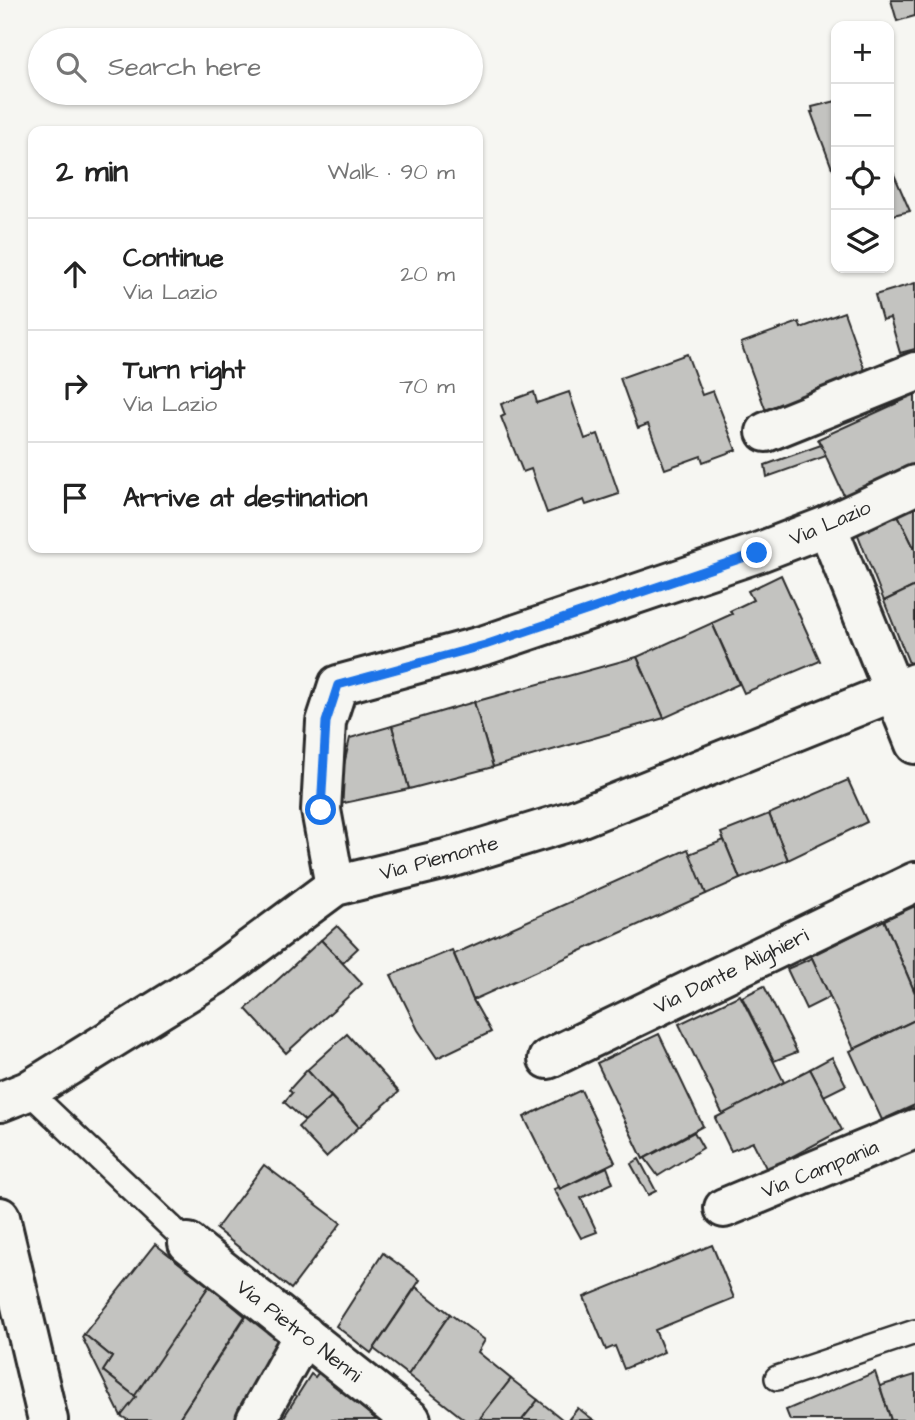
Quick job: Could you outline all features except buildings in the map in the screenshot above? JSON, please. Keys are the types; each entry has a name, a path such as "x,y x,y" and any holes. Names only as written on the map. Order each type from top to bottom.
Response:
{"street":[{"path":"765,432 915,372"},
{"name":"Via Lazio","path":"335,886 321,810 326,722 338,685 485,645 757,553 827,526 915,485"},
{"path":"827,526 904,688 915,744"},
{"name":"Via Piemonte","path":"14,1097 218,973 335,886 450,858 574,820 904,688"},
{"name":"Via Dante Alighieri","path":"548,1059 915,882"},
{"name":"Via Campania","path":"724,1208 915,1129"},
{"path":"0,1217 48,1420"},
{"name":"Via Pietro Nenni","path":"188,1243 411,1420"},
{"path":"256,1420 303,1335"}],"lane":[{"path":"14,1097 188,1243"},
{"path":"777,1378 915,1332"}],"route":[{"path":"321,810 326,722 338,685 485,645 757,553"}]}
